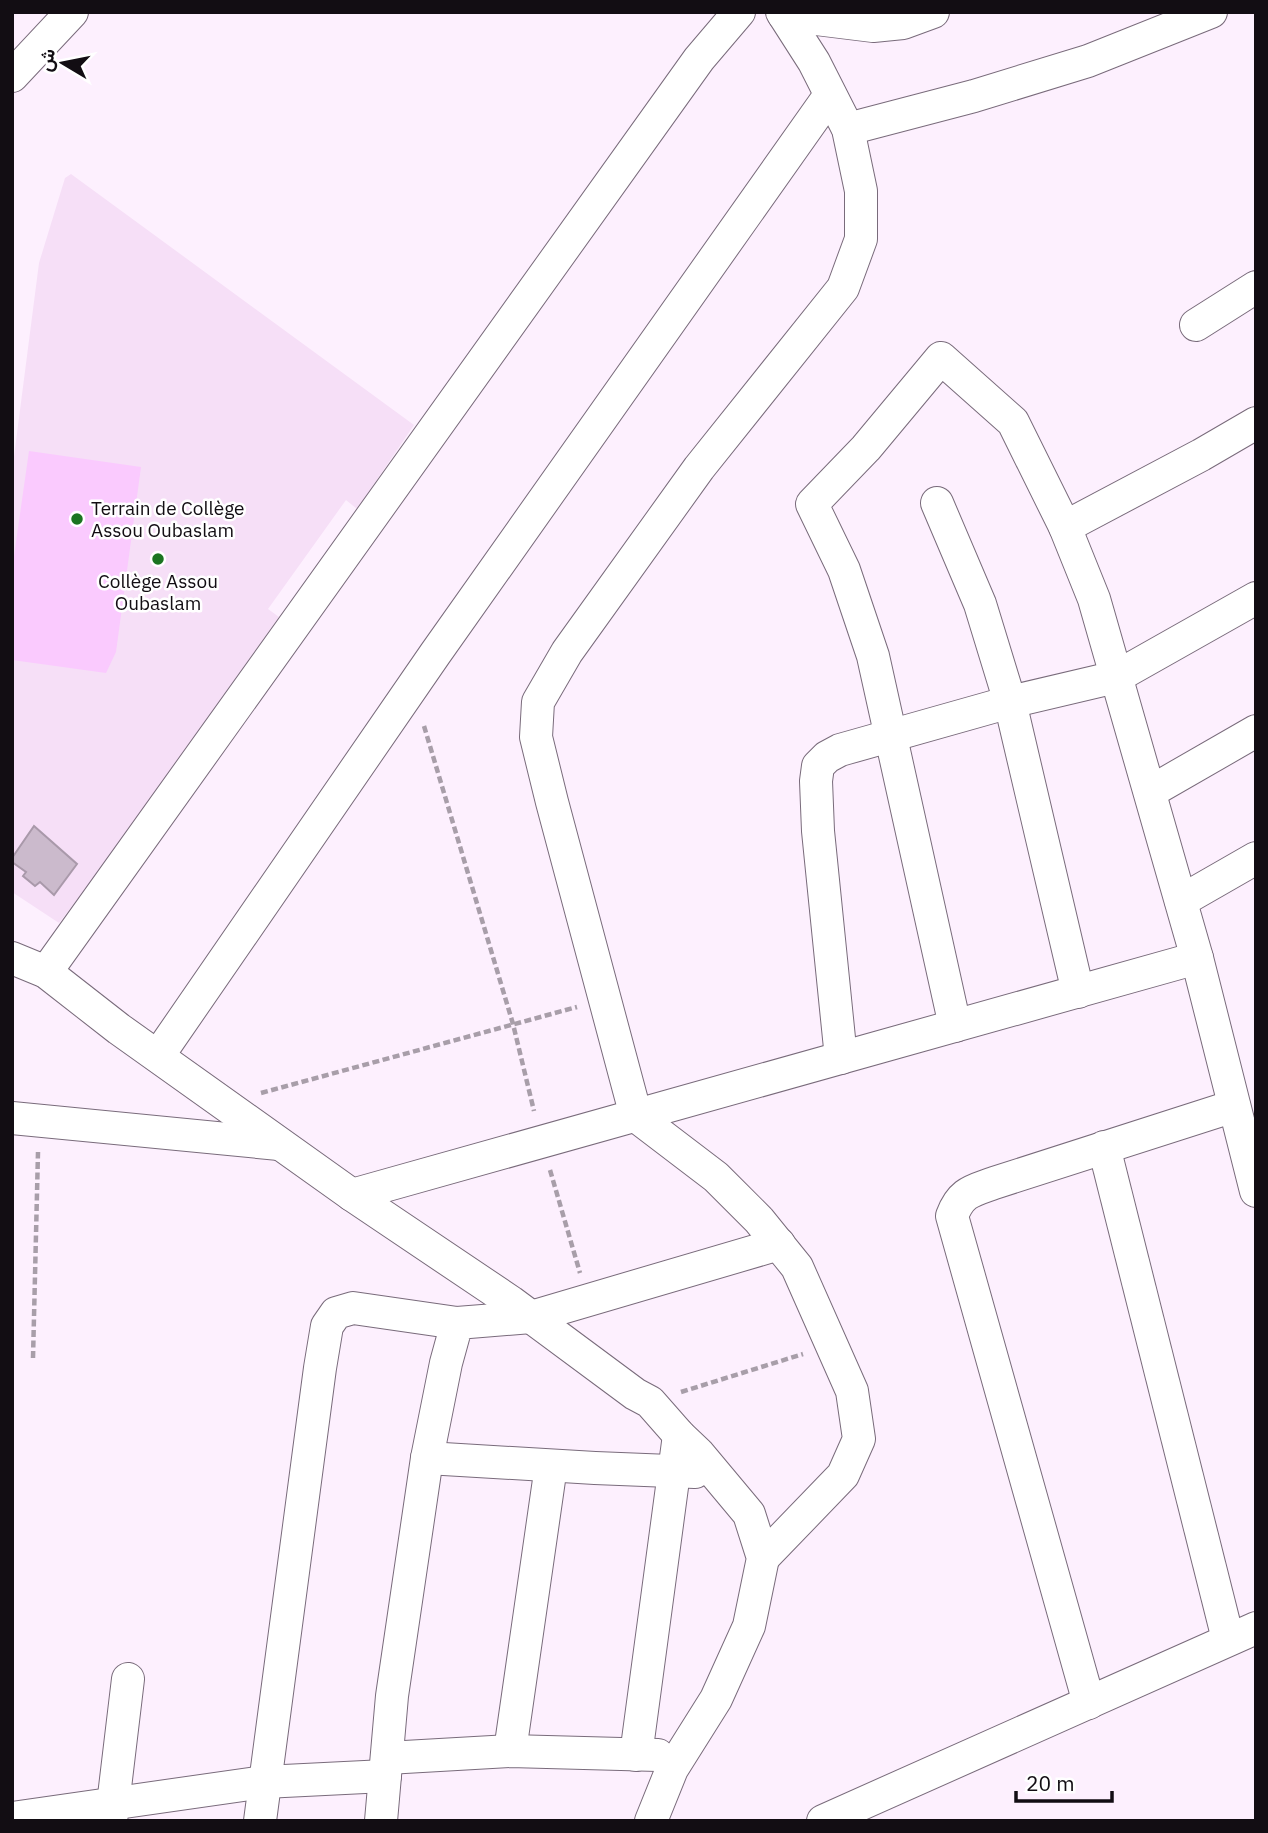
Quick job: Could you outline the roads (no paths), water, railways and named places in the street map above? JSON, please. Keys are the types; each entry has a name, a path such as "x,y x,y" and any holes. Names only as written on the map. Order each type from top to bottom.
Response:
{"street":[{"path":"12,76 72,12"},
{"path":"46,972 699,58 739,12"},
{"path":"783,14 873,26 903,23 933,12"},
{"path":"848,129 974,96 1088,61 1211,12"},
{"path":"763,1558 843,1475 859,1439 852,1391 797,1267 779,1244 760,1220 716,1177 636,1116 536,737 538,702 567,652 699,468 842,288 861,239 861,191 848,129 814,62 783,14"},
{"path":"158,1056 412,687 830,95"},
{"path":"1196,325 1256,287"},
{"path":"955,1026 873,656 845,570 813,504 866,448 941,358 1013,422 1065,527 1094,599 1197,958 1256,1191"},
{"path":"1065,527 1256,423"},
{"path":"937,503 980,604 1010,702 1077,992"},
{"path":"841,1058 818,831 818,766 840,750 1010,702 1116,677 1256,598"},
{"path":"1150,792 1256,731"},
{"path":"1181,901 1256,858"},
{"path":"12,958 46,972 280,1144 650,1402 698,1453 749,1514 763,1558 749,1626 716,1699 672,1769 651,1821"},
{"path":"352,1195 1197,958"},
{"path":"1089,1703 952,1216 957,1203 967,1194 994,1183 1234,1106"},
{"path":"26,1119 280,1144"},
{"path":"823,1821 1242,1633 1104,1147"},
{"path":"260,1821 320,1368 327,1326 336,1313 352,1308 457,1323 531,1317 779,1244"},
{"path":"381,1821 392,1696 427,1458 457,1323"},
{"path":"636,1755 680,1435"},
{"path":"427,1458 715,1473"},
{"path":"510,1751 551,1466"},
{"path":"112,1812 128,1679"},
{"path":"12,1818 112,1812 264,1782 510,1751 680,1756"}],"place":[{"name":"Terrain de Collège Assou Oubaslam","path":"77,519"},
{"name":"Collège Assou Oubaslam","path":"158,559"}]}
